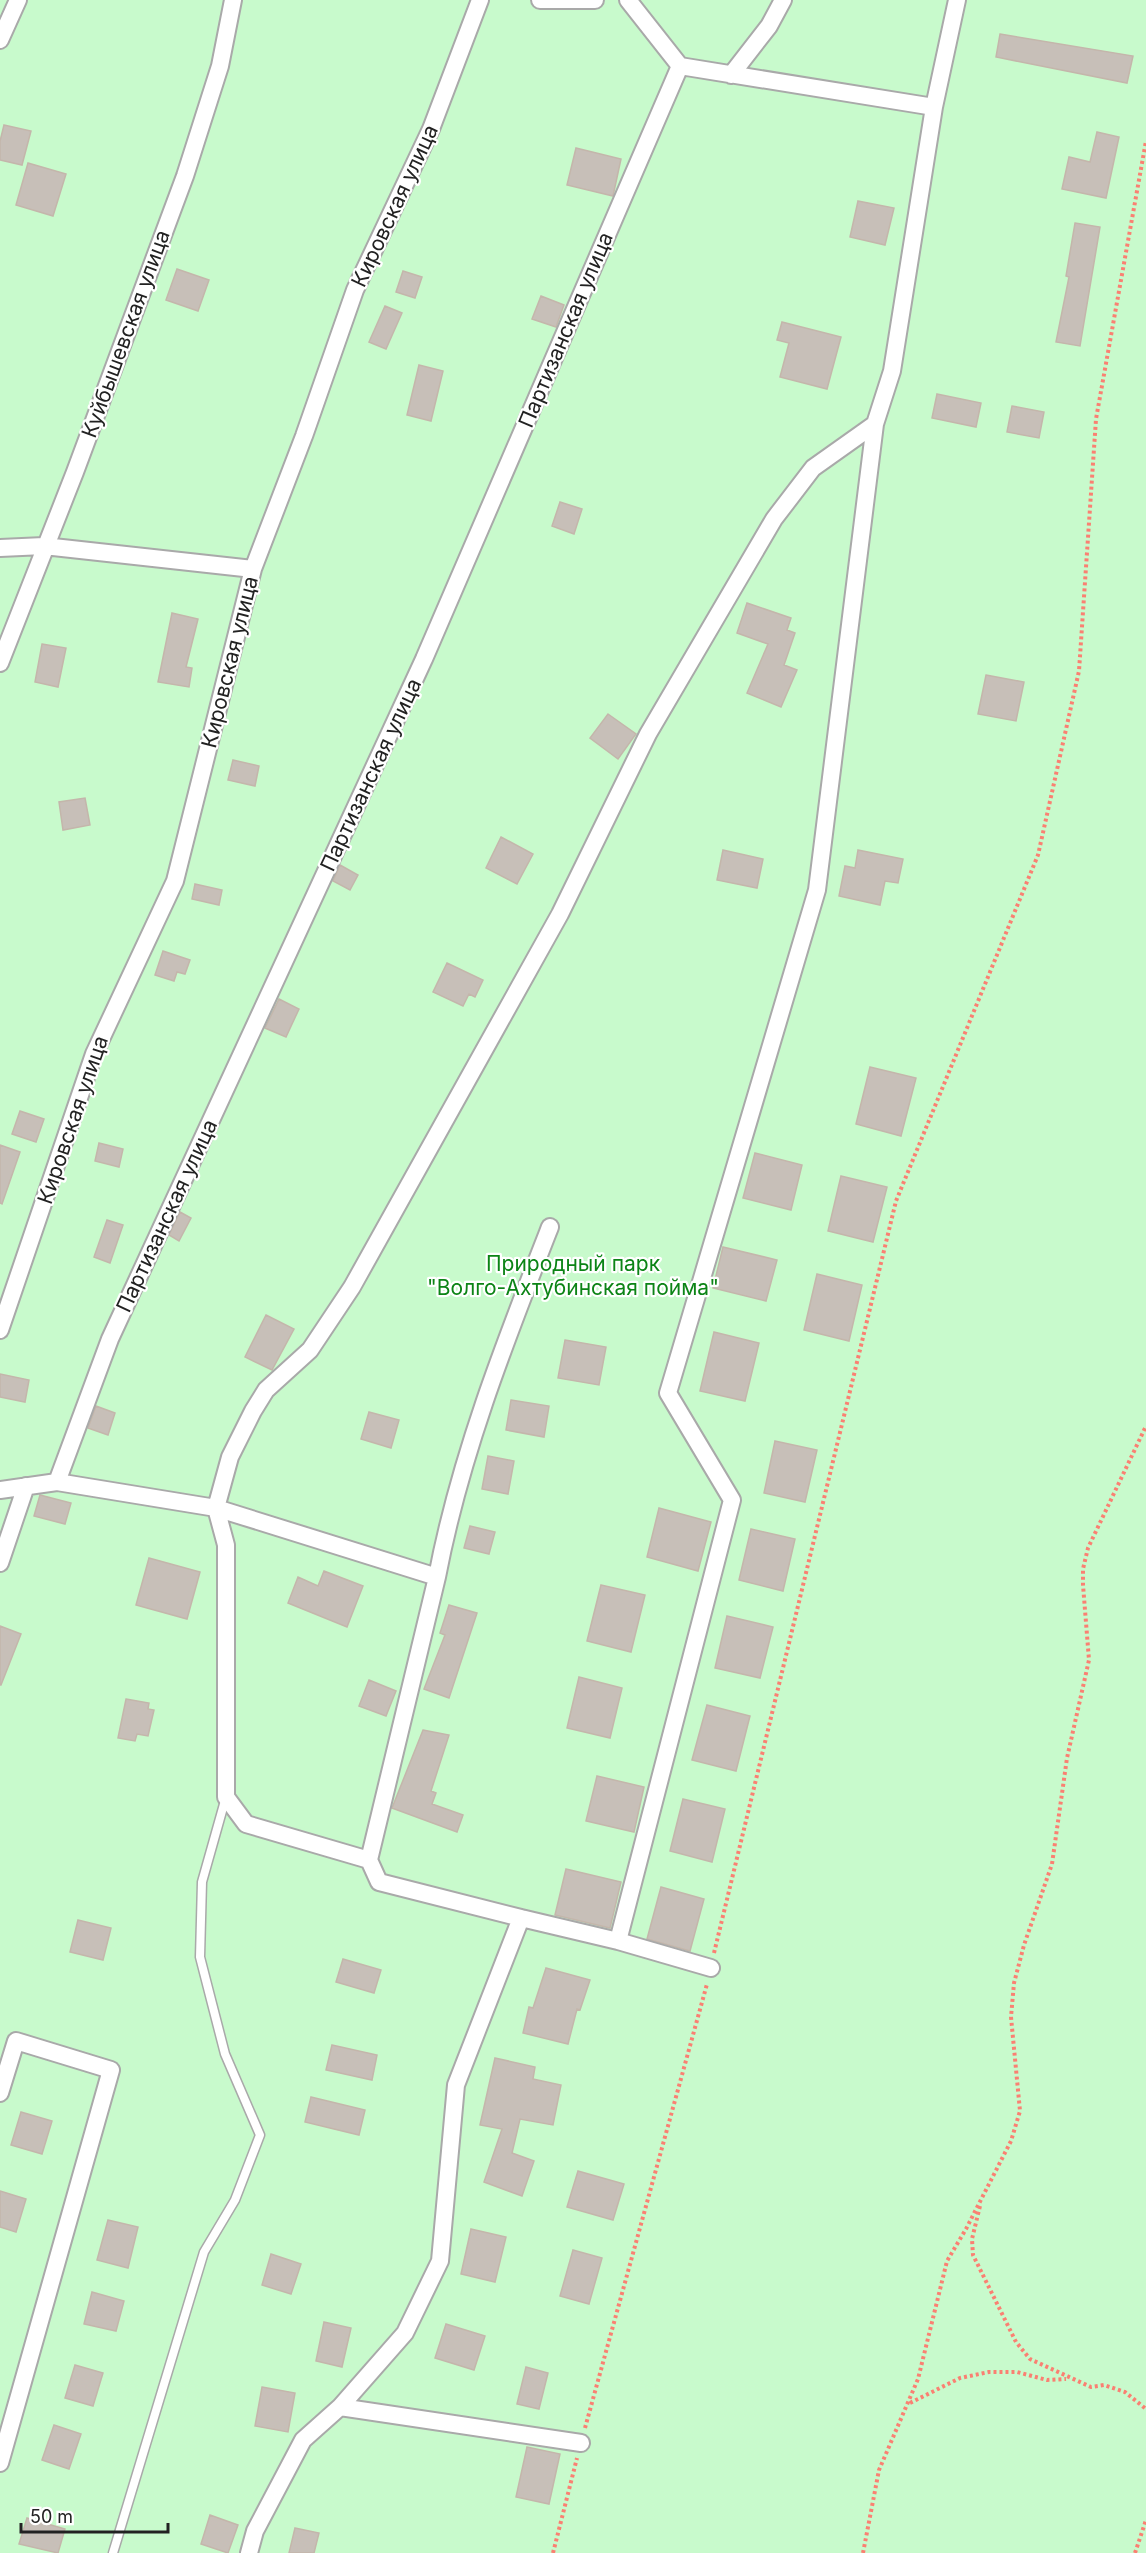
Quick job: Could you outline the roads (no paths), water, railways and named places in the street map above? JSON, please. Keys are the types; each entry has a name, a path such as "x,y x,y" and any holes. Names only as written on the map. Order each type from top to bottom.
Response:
{"street":[{"path":"0,40 18,0"},
{"name":"Куйбышевская улица","path":"0,663 44,546 75,472 184,176 220,66 233,0"},
{"name":"Кировская улица","path":"0,1330 4,1309 94,1053 175,881 253,569 356,290 431,129 480,0"},
{"path":"540,0 595,0"},
{"path":"628,0 680,66 934,107"},
{"path":"731,75 768,26 783,0"},
{"path":"618,1941 732,1500 668,1393 817,890 874,424 892,371 934,107 957,0"},
{"name":"Партизанская улица","path":"57,1482 110,1339 424,659 680,66"},
{"path":"369,1860 246,1824 226,1797 226,1545 216,1508 230,1457 266,1390 310,1350 352,1287 560,914 648,734 774,519 813,468 874,424"},
{"path":"0,548 44,546 253,569"},
{"path":"550,1227 493,1370 449,1512 437,1578 369,1860 379,1882 618,1941 711,1968"},
{"path":"0,1490 57,1482 216,1508 437,1578"},
{"path":"0,1563 26,1486"},
{"path":"249,2553 255,2531 303,2440 340,2407 405,2333 440,2261 456,2085 521,1918"},
{"path":"0,2093 16,2041 111,2070 0,2463"},
{"path":"340,2407 581,2443"}],"lane":[{"path":"113,2553 204,2252 235,2200 260,2135 225,2054 200,1957 202,1882 226,1797"}],"park label":[{"name":"Природный парк \"Волго-Ахтубинская пойма\"","path":"573,1276"}]}
